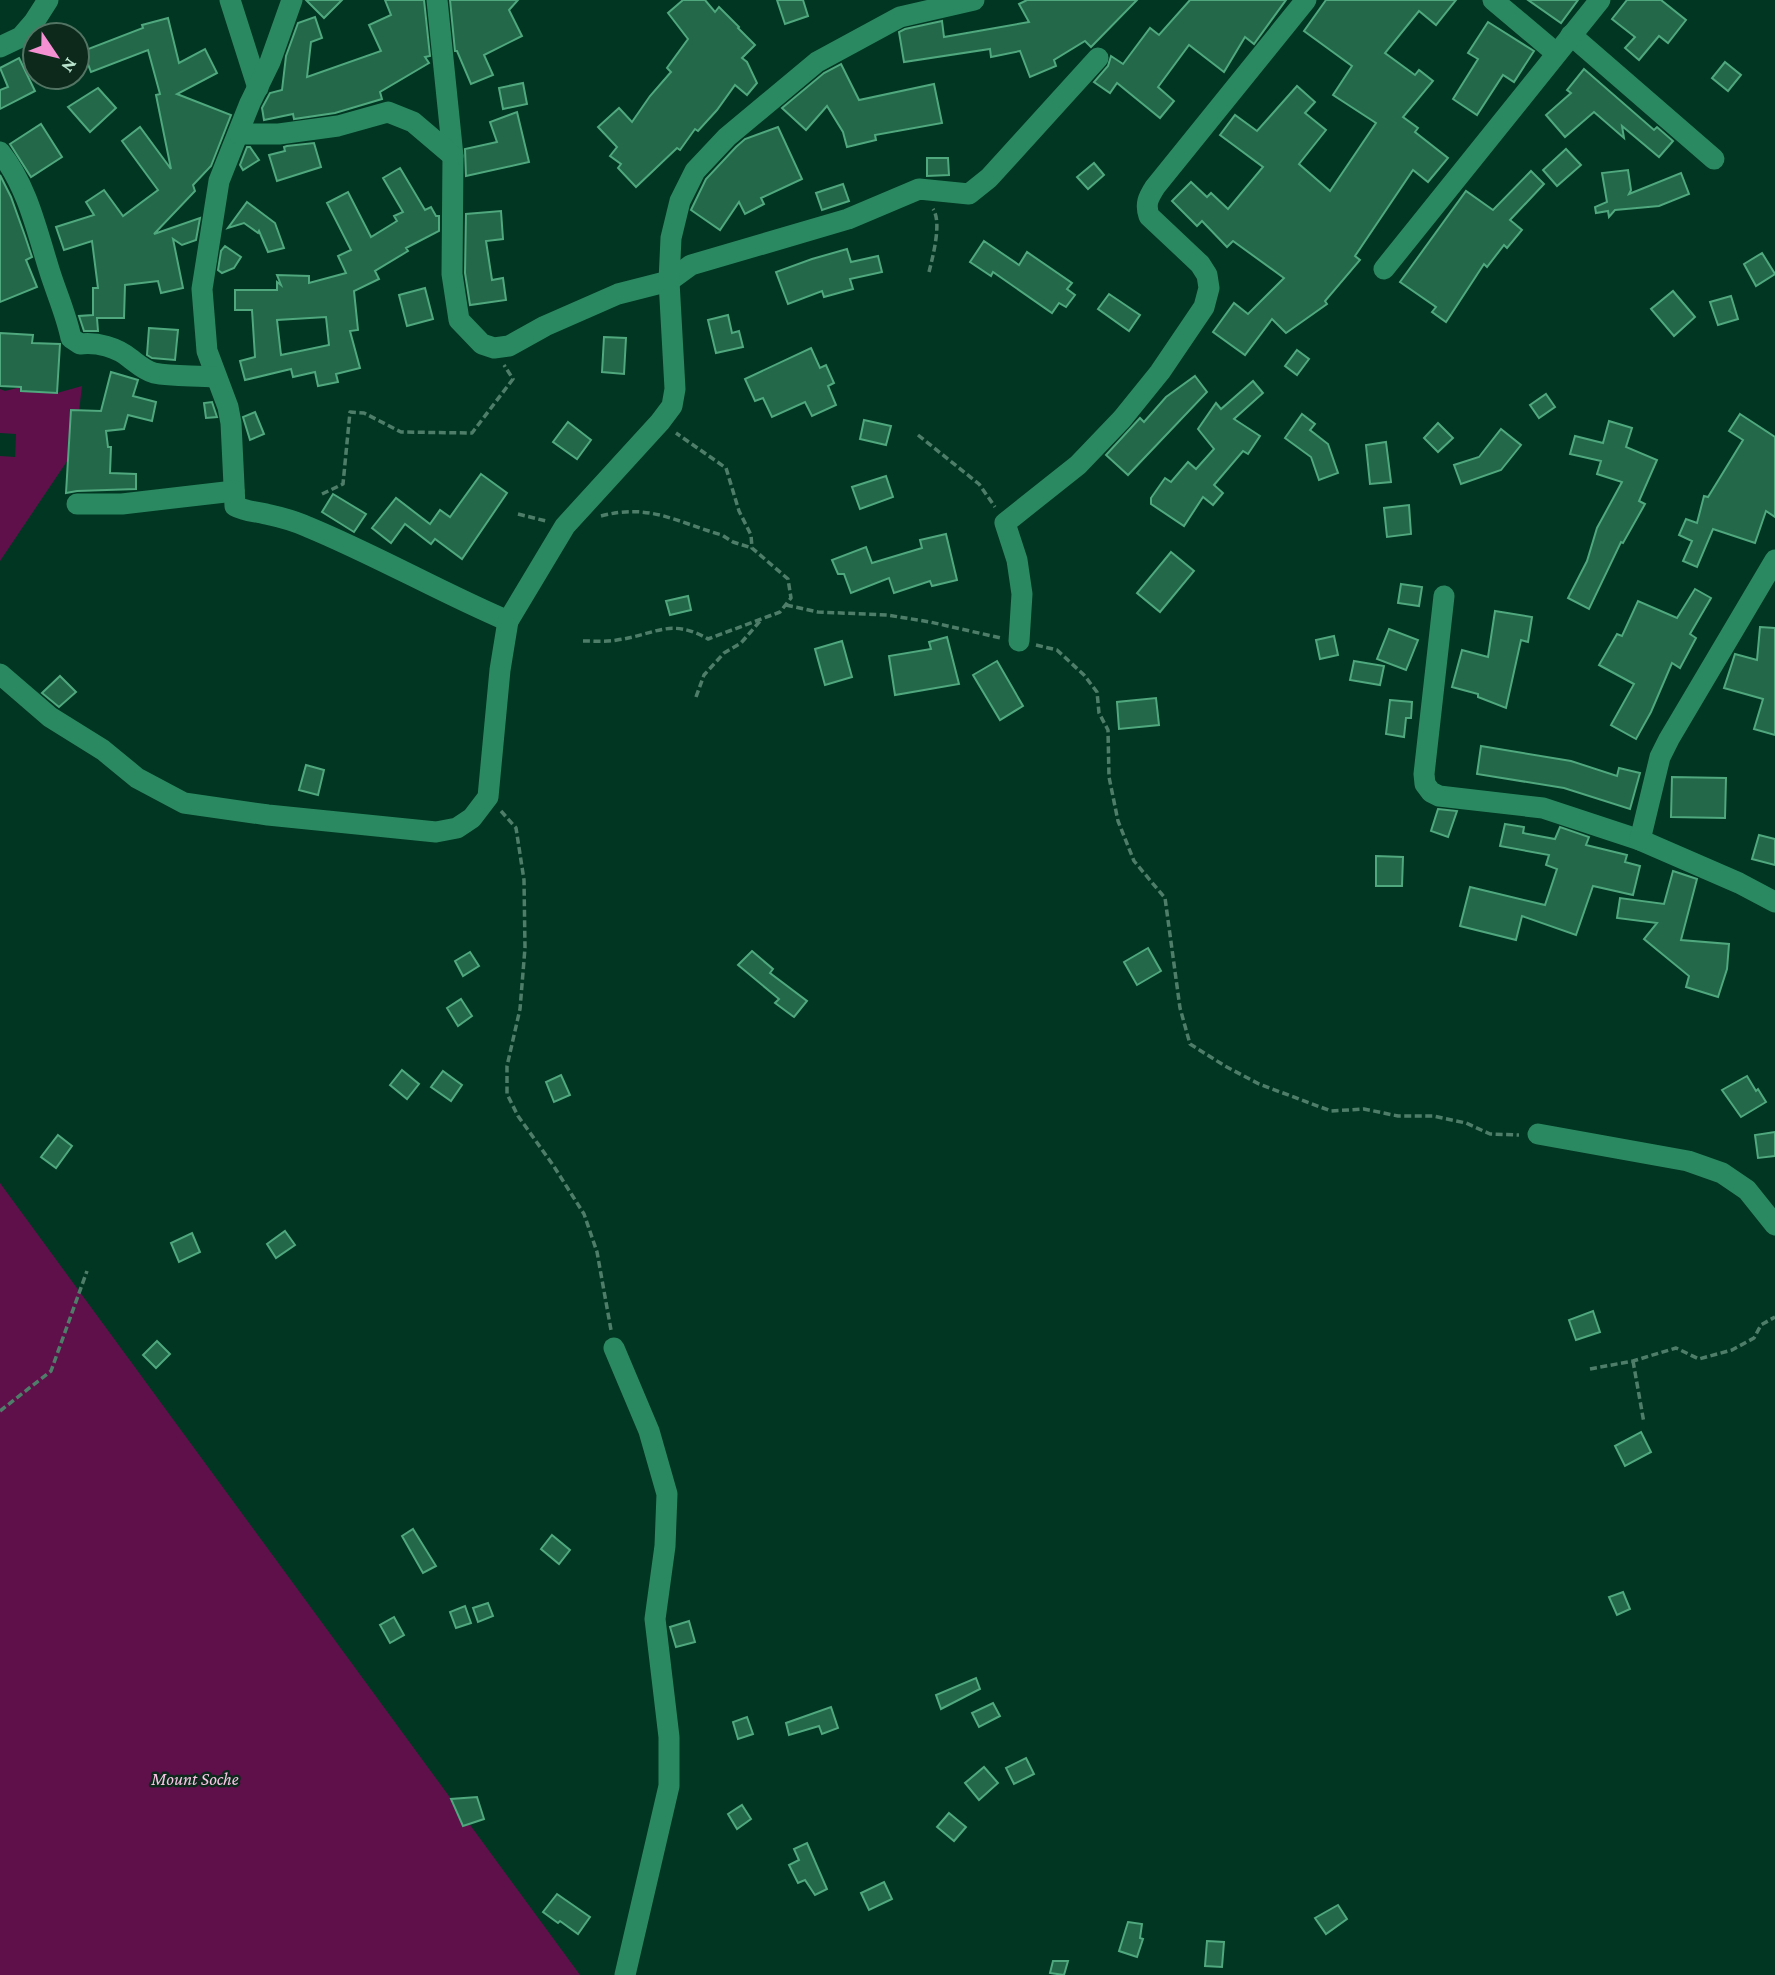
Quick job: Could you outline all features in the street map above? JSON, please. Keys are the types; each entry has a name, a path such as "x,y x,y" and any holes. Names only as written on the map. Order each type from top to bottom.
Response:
{"street":[{"path":"0,47 21,37 48,0"},
{"path":"230,0 258,89"},
{"path":"292,0 219,181 202,289 206,351 229,407 236,506 245,511 264,513 305,526 370,555 451,597 508,621"},
{"path":"438,0 453,156 452,274 459,320 482,344 495,348 509,346 545,326 618,294 669,281 691,265 848,219 919,189 969,194 989,177 1098,58"},
{"path":"0,674 50,717 103,750 137,778 184,803 268,815 436,832 457,828 472,818 488,797 500,670 508,621 565,526 660,422 671,406 675,389 669,281 671,238 680,201 695,171 727,137 817,62 900,16 974,0"},
{"path":"1019,641 1022,594 1017,560 1005,523 1078,465 1122,419 1160,372 1204,307 1209,288 1207,275 1200,264 1149,216 1147,199 1306,0"},
{"path":"1493,0 1556,53"},
{"path":"1384,269 1600,0"},
{"path":"1571,35 1714,159"},
{"path":"239,134 279,134 338,126 388,112 413,122 453,156"},
{"path":"0,152 8,162 31,213 71,338 80,344 93,342 111,348 129,357 141,368 157,373 215,377"},
{"path":"76,504 122,504 234,491"},
{"path":"1640,840 1660,757 1668,739 1775,560"},
{"path":"1444,596 1424,774 1425,785 1430,792 1447,798 1543,808 1640,840 1740,883 1775,902"},
{"path":"1538,1134 1675,1158 1721,1173 1747,1190 1775,1225"},
{"path":"614,1348 649,1431 667,1494 665,1546 656,1619 669,1737 669,1786 625,1975"}],"path":[{"path":"919,189 937,216 936,247 929,272"},
{"path":"322,494 343,484 350,412 364,413 401,432 472,433 513,379 495,348"},
{"path":"660,422 726,468 739,512 751,535 752,548"},
{"path":"918,435 979,484 1005,523"},
{"path":"583,641 616,640 668,627 691,629 708,639 780,612 791,598 788,579 752,548 722,535 652,512 621,511 596,517"},
{"path":"518,514 565,526"},
{"path":"786,605 818,612 887,615 1019,641 1057,650 1084,675 1097,692 1099,713 1108,730 1109,777 1118,821 1134,861 1165,898 1180,1007 1190,1044 1259,1084 1331,1111 1364,1109 1398,1116 1433,1116 1466,1123 1490,1134 1538,1134"},
{"path":"696,697 704,675 723,653 741,643 762,619"},
{"path":"488,797 516,828 524,880 525,948 520,1009 507,1066 507,1094 584,1214 597,1252 614,1348"},
{"path":"0,1411 51,1371 87,1271"},
{"path":"1590,1369 1633,1362 1676,1348 1699,1359 1732,1350 1754,1338 1761,1325 1775,1317"},
{"path":"1633,1362 1644,1423"}],"green space":[{"path":"82,386 79,411 98,415 0,561 0,456 15,457 16,434 0,433 0,389 5,391 21,387 22,391 57,393"},
{"name":"Mount Soche","path":"0,1183 580,1975 0,1975"}],"building":[{"path":"306,0 342,0 324,18"},
{"path":"385,0 424,0 430,56 425,57 429,63 380,92 382,99 335,113 294,119 293,114 264,120 262,108 270,93 282,90 286,56 298,23 315,17 322,38 311,42 307,77 381,51 369,25 391,15"},
{"path":"450,0 518,0 509,10 522,36 484,55 493,75 471,84 455,51"},
{"path":"683,0 705,0 715,12 719,7 739,27 755,45 742,58 747,62 757,83 747,95 735,85 717,110 698,131 695,129 680,150 677,148 636,187 618,168 621,164 610,156 617,147 598,127 619,108 632,122 671,72 667,68 688,39 668,13"},
{"path":"777,0 803,0 808,16 785,24"},
{"path":"1027,0 1137,0 1091,47 1085,41 1054,60 1056,66 1030,77 1020,51 991,57 990,49 904,62 899,32 942,21 944,37 1029,22 1019,4"},
{"path":"1190,0 1286,0 1254,44 1245,37 1224,72 1189,45 1158,87 1174,101 1160,118 1117,83 1110,93 1094,82 1108,66 1111,56 1123,64 1150,28 1159,35"},
{"path":"1326,0 1456,0 1436,25 1419,11 1385,53 1415,75 1419,70 1433,81 1403,117 1418,128 1415,132 1448,158 1428,182 1413,170 1355,256 1360,260 1325,301 1327,304 1286,333 1272,319 1245,355 1213,332 1234,303 1248,314 1284,278 1233,241 1227,247 1202,221 1197,226 1172,201 1191,182 1207,197 1211,193 1228,209 1263,167 1220,135 1235,115 1257,131 1297,86 1315,102 1305,113 1326,130 1299,164 1330,191 1376,123 1333,95 1352,66 1304,31"},
{"path":"1528,0 1578,0 1561,23"},
{"path":"1627,0 1661,0 1686,20 1668,43 1659,36 1639,60 1625,48 1635,37 1612,19"},
{"path":"168,18 179,63 205,49 217,73 177,94 231,115 211,166 193,185 195,191 154,234 200,218 196,240 182,245 173,239 183,288 161,293 158,281 125,285 124,318 97,318 98,331 84,331 79,316 93,315 93,288 98,288 92,241 64,250 56,227 94,215 86,202 104,190 123,216 158,190 122,141 140,127 171,169 156,95 160,94 148,50 91,72 91,48 143,28 142,25"},
{"path":"1488,22 1534,51 1514,82 1503,75 1477,115 1453,99 1478,59 1468,53"},
{"path":"19,58 21,91 35,91 0,109 0,90 8,87 0,68"},
{"path":"1725,62 1741,75 1728,91 1712,78"},
{"path":"841,64 859,100 934,84 942,123 875,135 876,140 847,147 843,132 827,106 806,130 782,108 824,73"},
{"path":"1584,69 1654,130 1657,127 1673,141 1659,157 1622,126 1624,138 1594,112 1565,137 1546,115 1571,93 1567,90"},
{"path":"523,83 527,104 503,109 499,88"},
{"path":"98,88 116,108 90,132 68,107"},
{"path":"517,112 529,162 466,176 465,149 497,142 490,122"},
{"path":"41,124 62,157 31,177 10,144"},
{"path":"778,127 802,179 761,198 764,204 745,214 739,202 720,230 691,210 706,179 736,147 745,139"},
{"path":"314,143 321,167 277,181 269,155 285,151 284,147 287,146"},
{"path":"247,147 250,147 259,160 243,170 240,165"},
{"path":"1566,149 1581,165 1557,186 1543,170"},
{"path":"927,158 948,158 949,175 927,176"},
{"path":"1094,163 1104,175 1088,189 1077,177"},
{"path":"400,168 425,210 431,207 436,216 439,216 439,231 406,248 408,251 375,271 379,279 354,291 358,330 350,331 360,368 336,374 338,382 318,386 315,372 293,377 291,369 245,380 240,361 255,357 252,310 235,310 235,290 277,290 277,282 281,285 277,275 309,276 309,283 346,273 338,256 351,250 327,203 348,192 371,237 397,221 394,216 403,212 383,178","holes":["326,317 329,345 281,355 277,320"]},
{"path":"1628,170 1631,190 1629,194 1681,173 1689,194 1659,206 1615,210 1609,217 1608,211 1596,213 1595,207 1607,202 1602,173"},
{"path":"1531,171 1544,184 1510,220 1522,230 1507,248 1504,245 1487,267 1484,264 1446,322 1432,312 1436,307 1400,282 1466,191 1493,210"},
{"path":"0,175 11,197 32,257 26,260 37,287 0,302"},
{"path":"843,184 849,201 822,210 816,193"},
{"path":"247,202 275,223 284,248 268,252 259,231 258,233 244,223 228,228"},
{"path":"501,211 503,239 486,241 492,280 503,278 506,300 470,305 465,273 466,214"},
{"path":"984,241 1019,265 1027,252 1072,283 1067,289 1075,295 1066,307 1059,303 1052,313 993,272 991,276 970,262"},
{"path":"225,246 241,257 234,268 222,273 218,270 221,251"},
{"path":"847,249 851,262 878,256 882,272 850,279 853,289 824,297 822,291 788,304 776,272"},
{"path":"1762,253 1775,274 1756,286 1744,264"},
{"path":"425,288 433,319 407,326 399,295"},
{"path":"1673,291 1695,317 1674,336 1651,309"},
{"path":"1109,294 1140,315 1129,331 1098,309"},
{"path":"1731,296 1738,319 1718,325 1710,302"},
{"path":"728,315 732,333 739,331 743,347 716,353 708,320"},
{"path":"149,328 178,330 175,360 147,355"},
{"path":"0,333 33,335 32,343 60,344 57,393 21,391 21,387 0,386"},
{"path":"604,337 626,338 624,374 602,372"},
{"path":"811,348 820,368 826,365 834,383 828,386 836,405 812,416 805,402 772,417 763,398 755,401 745,379"},
{"path":"1297,350 1309,359 1297,375 1285,366"},
{"path":"111,372 138,380 133,396 156,402 152,421 128,415 124,429 106,431 108,447 111,447 110,473 136,474 136,489 66,493 71,410 101,411"},
{"path":"1195,376 1207,392 1128,475 1106,455 1140,418 1144,422 1166,397"},
{"path":"1253,381 1263,393 1234,419 1260,436 1248,454 1243,451 1214,485 1223,493 1213,505 1203,497 1184,526 1151,504 1151,498 1165,478 1171,482 1188,462 1196,469 1214,449 1198,429 1216,403 1221,409"},
{"path":"1546,394 1555,407 1539,418 1530,405"},
{"path":"212,402 217,417 206,418 204,403"},
{"path":"255,412 264,434 250,440 243,417"},
{"path":"1302,414 1315,424 1310,430 1328,444 1338,473 1319,480 1311,457 1285,438"},
{"path":"1740,414 1775,437 1775,517 1766,511 1755,543 1713,529 1697,567 1683,561 1692,541 1679,535 1686,519 1697,523 1704,496 1708,497 1743,440 1729,431"},
{"path":"864,420 891,426 886,445 860,439"},
{"path":"1609,421 1632,428 1626,447 1657,460 1639,501 1645,504 1623,543 1621,542 1589,609 1568,598 1587,561 1597,528 1622,482 1597,474 1601,461 1570,454 1575,436 1603,443"},
{"path":"568,422 591,440 577,459 553,442"},
{"path":"1438,423 1453,438 1438,452 1424,438"},
{"path":"1501,429 1521,445 1501,470 1461,484 1454,465 1479,457"},
{"path":"1386,442 1391,482 1370,484 1366,445"},
{"path":"481,474 507,493 462,559 435,539 431,544 405,524 391,543 372,528 396,498 430,524 440,510 450,517"},
{"path":"886,476 893,497 860,509 852,487"},
{"path":"333,494 366,514 354,532 322,512"},
{"path":"1409,505 1411,534 1387,537 1384,508"},
{"path":"946,534 957,580 932,586 930,581 894,593 889,578 851,593 844,574 838,574 832,560 866,547 872,563 922,548 920,540"},
{"path":"1171,552 1194,571 1160,612 1137,593"},
{"path":"1401,584 1422,587 1419,606 1398,603"},
{"path":"1695,589 1711,598 1690,634 1696,638 1680,668 1672,663 1636,739 1611,725 1634,684 1599,665 1617,634 1622,636 1638,601 1677,618"},
{"path":"688,596 691,610 670,615 666,601"},
{"path":"1495,611 1532,617 1528,642 1521,640 1506,708 1478,697 1478,694 1452,687 1462,650 1488,657"},
{"path":"1760,627 1775,628 1775,735 1754,729 1763,699 1724,688 1735,654 1757,660"},
{"path":"1389,629 1418,640 1406,670 1377,659"},
{"path":"1334,636 1338,655 1320,659 1316,640"},
{"path":"947,637 959,684 895,695 889,656 931,649 929,642"},
{"path":"842,641 852,677 825,685 815,649"},
{"path":"997,661 1023,706 1000,720 973,675"},
{"path":"1354,661 1384,666 1380,685 1350,680"},
{"path":"60,676 76,692 59,707 42,693"},
{"path":"1156,698 1159,725 1119,729 1117,702"},
{"path":"1390,700 1412,702 1411,718 1406,718 1404,737 1386,734"},
{"path":"1481,746 1571,761 1617,776 1619,768 1640,773 1630,809 1564,788 1477,774"},
{"path":"306,765 324,770 318,795 299,790"},
{"path":"1672,777 1726,778 1725,818 1671,817"},
{"path":"1438,809 1457,811 1448,837 1431,831"},
{"path":"1505,824 1524,827 1523,833 1555,839 1560,827 1589,837 1586,845 1627,855 1625,862 1640,866 1633,895 1593,886 1576,935 1522,916 1516,940 1460,926 1470,887 1545,905 1557,869 1546,865 1549,855 1500,846"},
{"path":"1759,835 1775,839 1775,865 1752,859"},
{"path":"1376,856 1403,857 1402,886 1376,886"},
{"path":"1673,871 1697,879 1681,940 1729,944 1727,969 1718,997 1686,987 1689,976 1644,939 1657,923 1617,918 1620,898 1664,904"},
{"path":"1148,948 1161,971 1137,985 1124,962"},
{"path":"752,951 773,969 770,973 807,1001 794,1017 775,1003 779,999 738,965"},
{"path":"470,952 479,966 463,976 455,961"},
{"path":"461,999 472,1016 458,1026 447,1008"},
{"path":"402,1070 419,1084 407,1099 390,1085"},
{"path":"443,1071 462,1085 451,1101 431,1087"},
{"path":"561,1075 570,1095 554,1102 546,1082"},
{"path":"1747,1076 1766,1102 1741,1117 1722,1090"},
{"path":"1775,1132 1775,1156 1758,1158 1755,1135"},
{"path":"58,1135 72,1146 56,1168 41,1157"},
{"path":"285,1231 295,1245 276,1258 267,1244"},
{"path":"192,1233 200,1252 179,1262 171,1243"},
{"path":"1593,1311 1600,1332 1576,1340 1569,1320"},
{"path":"157,1341 170,1354 156,1368 143,1355"},
{"path":"1641,1432 1651,1452 1625,1466 1615,1446"},
{"path":"413,1529 436,1566 423,1573 402,1536"},
{"path":"552,1535 570,1550 559,1564 541,1549"},
{"path":"1623,1592 1630,1609 1617,1615 1609,1597"},
{"path":"488,1603 493,1616 478,1622 473,1608"},
{"path":"465,1606 471,1623 456,1628 450,1612"},
{"path":"394,1617 404,1635 390,1643 380,1625"},
{"path":"689,1621 695,1642 676,1647 670,1627"},
{"path":"976,1678 980,1689 941,1709 936,1695"},
{"path":"993,1703 1000,1716 979,1727 972,1713"},
{"path":"831,1707 838,1728 822,1734 819,1726 789,1735 786,1723"},
{"path":"747,1717 753,1734 738,1739 733,1722"},
{"path":"1026,1758 1034,1774 1014,1784 1006,1768"},
{"path":"984,1767 998,1783 979,1800 965,1783"},
{"path":"477,1797 484,1819 463,1826 451,1799"},
{"path":"742,1805 751,1819 737,1829 728,1814"},
{"path":"949,1813 966,1827 954,1841 937,1827"},
{"path":"807,1843 827,1889 815,1895 805,1880 798,1883 789,1865 799,1860 794,1849"},
{"path":"884,1882 892,1899 869,1910 861,1893"},
{"path":"557,1894 590,1917 578,1934 543,1912"},
{"path":"1338,1905 1347,1919 1326,1934 1315,1918"},
{"path":"1128,1922 1142,1924 1140,1938 1143,1939 1137,1957 1119,1951"},
{"path":"1207,1941 1224,1942 1222,1967 1205,1966"},
{"path":"1053,1961 1068,1961 1064,1975 1050,1973"}]}
